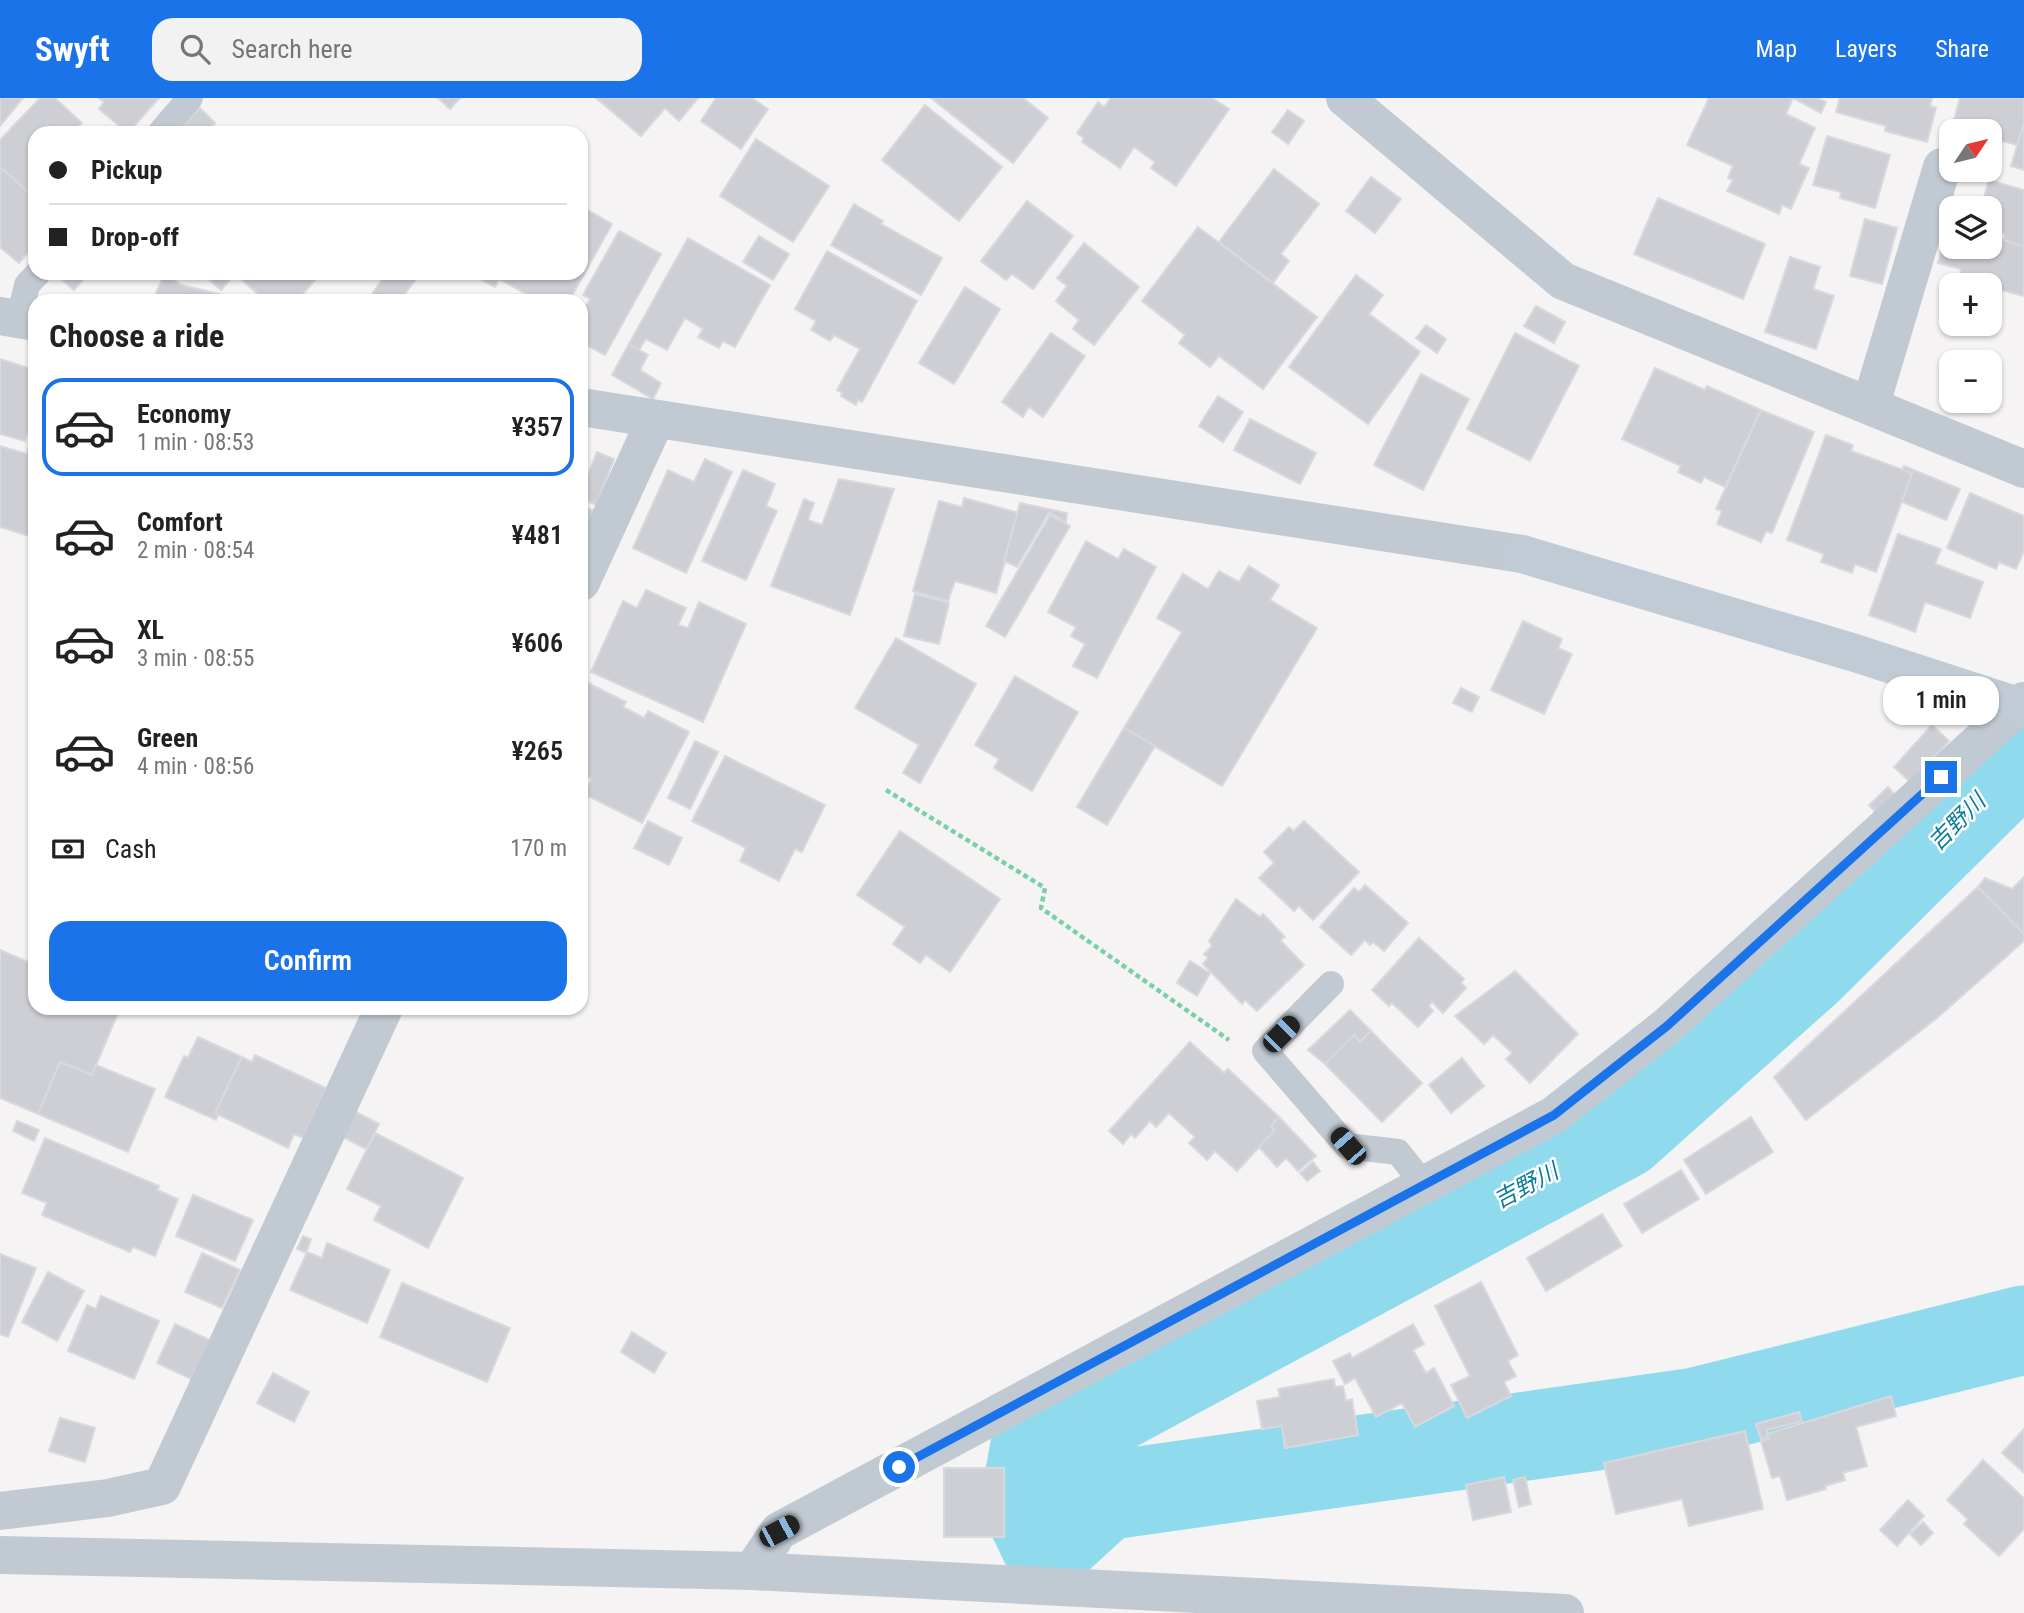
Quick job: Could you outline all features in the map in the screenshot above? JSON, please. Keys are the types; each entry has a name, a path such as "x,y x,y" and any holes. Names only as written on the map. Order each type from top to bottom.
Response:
{"street":[{"path":"1345,98 1563,281 1871,404 2024,469"},
{"path":"1871,404 1939,177"},
{"path":"588,408 1522,554 2022,705"},
{"path":"588,567 656,419"},
{"path":"752,1571 779,1531 1554,1115 1667,1026 2022,705"},
{"path":"0,1511 108,1498 162,1486 381,1015"},
{"path":"0,1555 752,1571 1564,1613"}],"lane":[{"path":"166,126 190,98"},
{"path":"18,319 27,285 32,280"},
{"path":"1331,984 1265,1051 1348,1146 1398,1152 1425,1186"}],"path":[{"path":"886,790 1045,888 1041,908 1243,1051 1265,1051"}],"building":[{"path":"0,98 23,98 0,126"},
{"path":"40,98 55,98 82,123 79,126 28,126 28,192 0,167 0,140"},
{"path":"99,98 159,98 134,126 120,126 99,109 104,102"},
{"path":"438,98 460,98 450,109"},
{"path":"596,98 698,98 679,121 665,108 641,136"},
{"path":"716,98 752,98 768,109 741,149 701,121"},
{"path":"931,98 1023,98 1048,118 1013,163"},
{"path":"1111,98 1212,98 1229,109 1176,186 1151,168 1155,162 1134,147 1120,168 1082,142 1084,138 1077,133 1098,102 1104,107"},
{"path":"1709,98 1793,98 1786,114 1815,128 1799,164 1809,168 1791,209 1782,205 1779,214 1727,191 1733,180 1728,178 1733,166 1687,145"},
{"path":"1793,98 1817,98 1826,102 1821,113"},
{"path":"1840,98 1932,98 1930,106 1936,108 1927,142 1885,131 1886,126 1836,112"},
{"path":"1960,98 2024,98 2024,122 2018,145 2002,141 2002,119 1954,119"},
{"path":"925,105 1002,167 959,221 882,160"},
{"path":"200,108 215,123 212,126 183,126"},
{"path":"1288,110 1304,121 1288,144 1272,132"},
{"path":"2024,122 2024,170 2011,166"},
{"path":"1827,136 1890,155 1875,208 1840,198 1841,192 1813,185"},
{"path":"756,139 829,186 793,242 720,196"},
{"path":"0,167 28,192 28,252 19,263 0,247"},
{"path":"1274,169 1319,204 1281,254 1289,261 1273,283 1219,242"},
{"path":"1371,177 1401,199 1375,233 1346,211"},
{"path":"1988,182 2024,190 2024,246 2004,241 2002,196 1984,196"},
{"path":"1658,198 1765,244 1743,299 1634,254"},
{"path":"1027,201 1073,236 1033,289 1012,274 1006,280 981,261"},
{"path":"854,204 883,221 881,224 942,258 921,295 831,245"},
{"path":"588,210 612,224 588,267"},
{"path":"1865,219 1897,228 1882,284 1850,276"},
{"path":"1198,227 1317,317 1263,389 1219,356 1210,367 1179,343 1185,335 1142,301"},
{"path":"619,231 661,254 605,355 588,346 590,299 588,294 584,294"},
{"path":"759,236 789,254 773,280 743,262"},
{"path":"688,238 770,285 735,347 723,341 719,348 698,337 703,329 685,318 667,350 646,339 639,350 629,344"},
{"path":"2002,240 2024,246 2024,296 2002,290 2002,273 1960,273 1961,269 1938,263 1939,259 2002,259"},
{"path":"1084,243 1139,287 1094,345 1073,329 1079,320 1056,301 1067,286 1057,278"},
{"path":"827,251 917,301 862,402 858,400 856,405 841,396 842,393 837,390 860,349 834,335 830,341 811,330 816,321 795,309"},
{"path":"1790,257 1820,267 1813,289 1834,296 1816,349 1765,332"},
{"path":"1356,275 1383,295 1369,314 1420,352 1368,424 1289,367"},
{"path":"62,280 83,280 74,290"},
{"path":"162,280 174,280 181,285 219,294 156,294"},
{"path":"210,280 230,280 221,290"},
{"path":"242,280 315,280 303,294 258,294"},
{"path":"382,280 416,280 404,294 372,294"},
{"path":"482,280 498,280 495,287"},
{"path":"501,280 581,280 573,294 526,294"},
{"path":"965,287 1000,309 954,384 919,363"},
{"path":"1536,306 1565,322 1554,343 1524,326"},
{"path":"1426,325 1446,339 1437,353 1416,338"},
{"path":"1051,333 1085,356 1043,417 1029,407 1023,417 1002,402"},
{"path":"1515,333 1579,366 1530,461 1467,429"},
{"path":"629,344 648,355 640,370 661,383 653,399 612,375"},
{"path":"0,359 28,368 28,431 25,441 0,434"},
{"path":"1655,368 1705,390 1707,386 1761,410 1725,487 1704,477 1701,483 1678,472 1681,466 1622,439"},
{"path":"1421,374 1469,399 1423,490 1374,465"},
{"path":"1218,396 1243,412 1223,442 1199,426"},
{"path":"1761,410 1814,432 1772,533 1766,531 1761,542 1717,524 1722,511 1716,509"},
{"path":"1250,419 1316,453 1300,484 1234,450"},
{"path":"1826,435 1853,445 1851,451 1912,473 1876,572 1855,564 1852,573 1821,562 1824,554 1787,540"},
{"path":"0,446 27,454 28,450 28,536 0,527"},
{"path":"597,452 614,459 596,505 588,501 588,474"},
{"path":"705,459 732,472 686,573 633,548 668,470 694,482"},
{"path":"1904,466 1960,489 1946,520 1902,502 1912,473 1902,470"},
{"path":"743,470 775,484 766,506 777,511 746,580 702,561"},
{"path":"839,479 894,489 850,615 771,586 804,499 814,503 808,520 822,525"},
{"path":"1970,493 2024,516 2024,551 2016,569 1999,562 1996,569 1947,548"},
{"path":"964,498 1019,513 996,593 955,581 948,601 913,591 939,501 962,507"},
{"path":"1020,503 1067,513 1066,522 1049,512 1017,567 1004,561"},
{"path":"588,508 593,511 588,522"},
{"path":"1050,515 1070,526 1005,637 986,626"},
{"path":"1898,534 1941,549 1935,564 1983,582 1970,618 1925,602 1915,632 1869,615"},
{"path":"1086,541 1118,559 1124,549 1156,567 1097,678 1073,666 1085,644 1071,636 1076,627 1048,612"},
{"path":"1249,566 1279,585 1270,600 1317,628 1222,786 1124,728 1182,632 1157,618 1183,574 1208,589 1219,571 1239,582"},
{"path":"646,590 686,608 678,625 688,628 699,602 746,624 703,722 591,672 623,601 637,608"},
{"path":"915,594 949,603 939,644 904,636"},
{"path":"1523,621 1562,639 1558,648 1572,654 1544,714 1491,690"},
{"path":"896,638 976,684 920,783 903,773 919,745 855,708"},
{"path":"1015,676 1078,712 1032,791 994,768 999,759 975,745"},
{"path":"588,683 626,702 623,707 644,718 648,711 689,732 642,823 588,796 588,786 592,779 588,777"},
{"path":"1461,688 1479,697 1472,712 1453,703"},
{"path":"1932,725 1949,741 1910,782 1894,767"},
{"path":"1124,728 1155,746 1107,825 1077,807"},
{"path":"695,741 718,752 690,809 668,798"},
{"path":"725,756 825,805 802,852 795,849 779,881 740,861 746,848 692,821"},
{"path":"1888,787 1898,799 1879,816 1869,805"},
{"path":"648,821 682,838 669,865 634,848"},
{"path":"1304,821 1359,872 1313,920 1299,906 1294,911 1259,878 1274,863 1264,852 1289,827 1294,831"},
{"path":"900,831 1000,899 950,972 926,955 920,963 893,944 905,927 857,895"},
{"path":"2024,877 2024,934 1978,887 1985,878 2012,889"},
{"path":"1365,885 1408,923 1384,951 1373,942 1370,945 1365,940 1351,955 1320,927 1354,888 1359,892"},
{"path":"1978,887 2024,934 2024,941 1937,1018 1806,1120 1774,1077"},
{"path":"1236,899 1260,917 1263,914 1285,937 1280,940 1304,965 1257,1011 1245,1000 1242,1004 1203,964 1208,958 1204,954 1212,946 1209,941"},
{"path":"1419,938 1464,979 1461,983 1466,988 1443,1013 1432,1002 1429,1006 1433,1011 1418,1027 1392,1003 1389,1006 1372,990"},
{"path":"0,950 28,962 28,1015 117,1015 92,1075 60,1062 38,1114 0,1098"},
{"path":"1190,961 1210,973 1197,996 1177,983"},
{"path":"1515,971 1578,1034 1530,1083 1506,1059 1512,1053 1493,1035 1484,1044 1455,1016"},
{"path":"1350,1010 1371,1031 1360,1042 1354,1035 1325,1064 1308,1050"},
{"path":"1371,1031 1422,1083 1382,1122 1325,1064 1354,1035 1360,1042"},
{"path":"198,1037 242,1057 215,1113 218,1115 216,1120 165,1097 184,1056 188,1058"},
{"path":"1190,1042 1224,1073 1228,1069 1279,1117 1271,1126 1275,1130 1237,1171 1215,1151 1207,1160 1189,1143 1195,1137 1169,1113 1156,1127 1150,1121 1135,1138 1131,1134 1123,1144 1109,1131"},
{"path":"255,1055 326,1088 303,1138 294,1134 288,1148 215,1113 242,1057 252,1062"},
{"path":"1462,1058 1484,1086 1451,1113 1429,1085"},
{"path":"60,1062 92,1075 96,1065 155,1089 128,1152 38,1114"},
{"path":"356,1112 379,1124 366,1149 343,1137"},
{"path":"1279,1117 1316,1156 1298,1171 1286,1158 1277,1167 1259,1147 1275,1130 1271,1126"},
{"path":"1751,1117 1773,1152 1706,1194 1684,1160"},
{"path":"17,1121 39,1130 34,1141 13,1131"},
{"path":"375,1133 463,1178 428,1248 374,1220 381,1206 347,1189"},
{"path":"45,1138 159,1186 157,1190 178,1199 155,1256 133,1247 130,1252 42,1215 47,1203 22,1193"},
{"path":"1313,1162 1320,1171 1307,1181 1300,1173"},
{"path":"1681,1170 1699,1199 1642,1233 1624,1204"},
{"path":"193,1195 253,1220 235,1261 176,1236"},
{"path":"1602,1214 1622,1246 1546,1291 1527,1258"},
{"path":"303,1236 311,1239 306,1253 297,1249"},
{"path":"327,1243 390,1270 367,1323 290,1290 307,1252 322,1258"},
{"path":"202,1253 240,1270 222,1308 185,1292"},
{"path":"0,1254 36,1268 8,1337 0,1334"},
{"path":"48,1272 84,1291 57,1341 22,1322"},
{"path":"1481,1282 1518,1355 1508,1361 1516,1376 1504,1382 1511,1396 1467,1418 1451,1385 1470,1376 1435,1306"},
{"path":"402,1283 510,1328 487,1382 380,1337"},
{"path":"101,1296 159,1321 134,1379 68,1351 87,1305 96,1309"},
{"path":"175,1324 210,1340 191,1379 157,1363"},
{"path":"1413,1324 1424,1344 1413,1350 1426,1373 1434,1368 1454,1406 1415,1427 1402,1403 1376,1417 1355,1378 1345,1384 1333,1361 1350,1353 1352,1358"},
{"path":"632,1332 666,1353 654,1373 621,1352"},
{"path":"273,1373 309,1392 294,1422 257,1403"},
{"path":"1334,1379 1335,1387 1343,1386 1346,1401 1352,1399 1358,1435 1285,1448 1282,1426 1262,1429 1257,1401 1280,1397 1278,1389"},
{"path":"1891,1396 1896,1416 1856,1427 1867,1466 1843,1473 1845,1480 1825,1486 1826,1489 1787,1500 1780,1476 1772,1478 1761,1441 1769,1439 1767,1434"},
{"path":"1799,1412 1802,1421 1767,1430 1768,1437 1761,1439 1756,1424"},
{"path":"60,1418 95,1428 85,1462 49,1451"},
{"path":"2024,1429 2024,1473 2002,1453"},
{"path":"1745,1431 1763,1509 1689,1526 1682,1499 1616,1514 1604,1463"},
{"path":"1983,1460 2024,1498 2024,1529 1999,1556 1964,1524 1968,1519 1947,1500"},
{"path":"944,1468 1004,1468 1004,1537 944,1537"},
{"path":"1504,1477 1511,1512 1473,1520 1466,1485"},
{"path":"1525,1477 1531,1504 1519,1507 1513,1480"},
{"path":"1908,1500 1924,1516 1897,1546 1880,1530"},
{"path":"1923,1522 1933,1533 1921,1545 1910,1534"}],"waterway":[{"name":"吉野川","path":"2024,755 1809,968 1623,1134 1034,1451 1025,1502 1047,1548 1104,1496 1696,1412 2024,1330"}],"route":[{"path":"899,1467 1554,1115 1667,1026 1941,777"}]}
